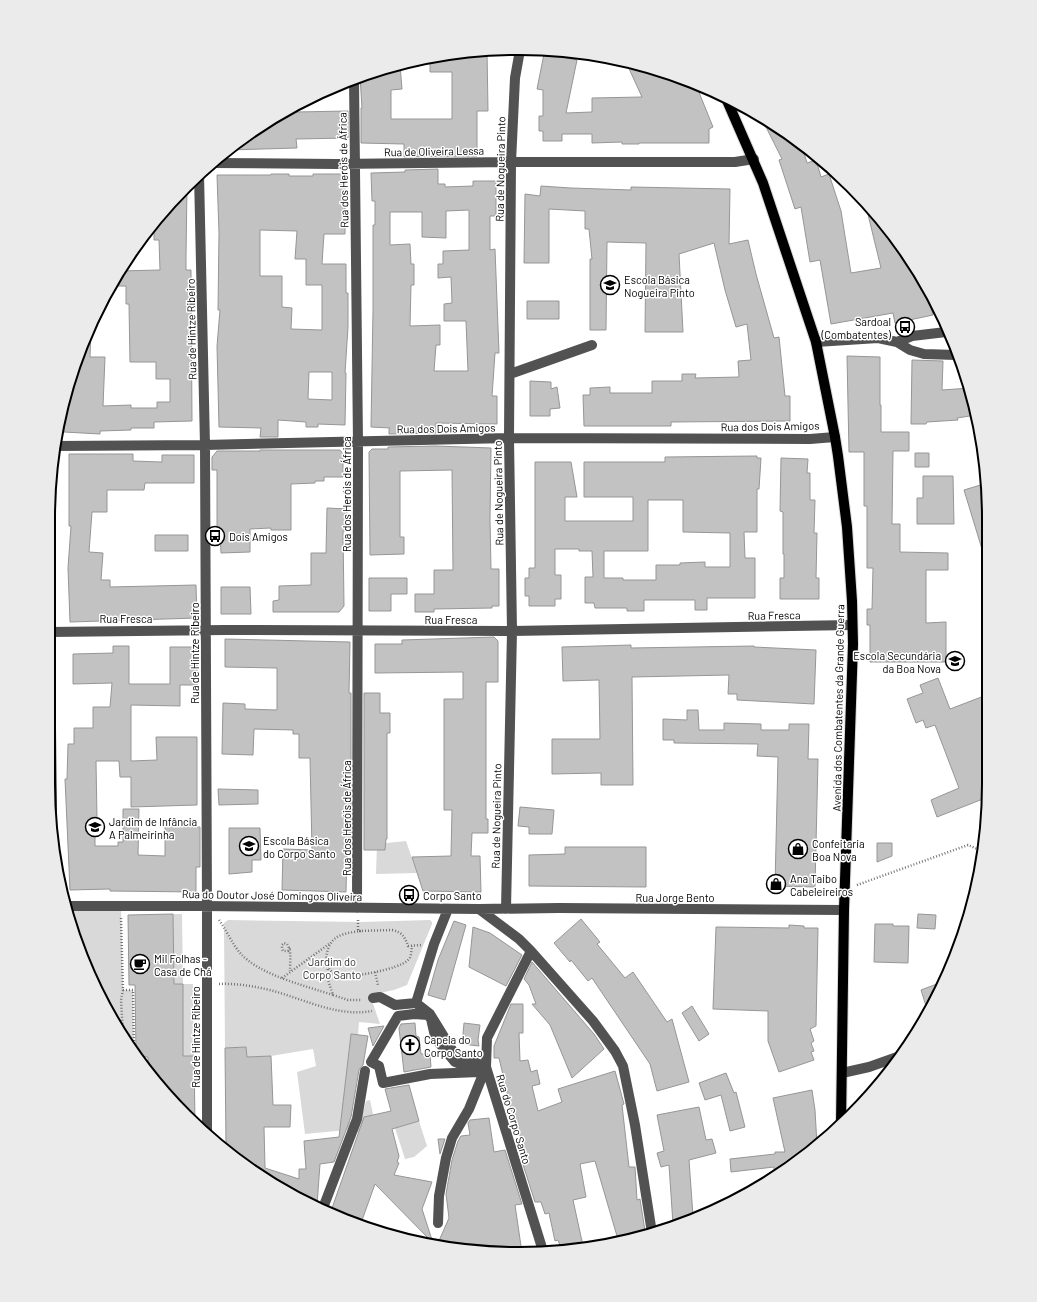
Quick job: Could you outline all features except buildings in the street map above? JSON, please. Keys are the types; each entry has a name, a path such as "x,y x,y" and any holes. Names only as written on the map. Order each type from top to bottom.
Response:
{"main road":[{"name":"Avenida dos Combatentes da Grande Guerra","path":"730,106 764,183 816,342 835,437 847,527 852,626 851,720 844,910 841,1116"}],"street":[{"name":"Rua de Nogueira Pinto","path":"506,909 512,631 509,438 511,162 515,78 519,55"},
{"name":"Rua dos Heróis de África","path":"354,85 359,630 357,908"},
{"name":"Rua de Oliveira Lessa","path":"221,163 735,162 754,159"},
{"name":"Rua de Hintze Ribeiro","path":"199,183 205,445 208,906 206,985 207,1126"},
{"path":"897,342 912,336 943,332"},
{"path":"816,342 878,338 897,342 910,350 924,354 952,355"},
{"path":"510,374 592,345"},
{"name":"Rua dos Dois Amigos","path":"61,446 205,445 509,438 810,439 835,437"},
{"name":"Rua Fresca","path":"55,632 206,630 512,631 852,626"},
{"name":"Rua do Doutor José Domingos Oliveira","path":"72,906 208,906 478,910"},
{"path":"373,998 380,997 395,1005 416,1003 434,944 448,909"},
{"path":"478,910 506,909"},
{"name":"Rua Jorge Bento","path":"506,909 844,910"},
{"path":"478,910 519,939 531,951 593,1021 615,1051 623,1066 635,1126 651,1227"},
{"path":"438,1223 439,1196 446,1158 452,1138 469,1109 486,1067 487,1038 531,951"},
{"name":"Rua do Corpo Santo","path":"416,1003 430,1014 454,1053 486,1067 542,1246"},
{"path":"428,1015 431,1019 436,1039 455,1062 479,1072 430,1074 383,1083 379,1066 372,1062 398,1016 428,1015"},
{"path":"842,1073 869,1067 891,1059"},
{"path":"324,1204 357,1119 365,1071"}],"path":[{"path":"845,890 968,845 977,849"},
{"path":"208,906 241,954 259,967 282,978 348,1000 358,1001 373,998"},
{"path":"357,908 358,931 361,931"},
{"path":"121,915 122,1024"},
{"path":"332,995 327,977 328,966 326,952 336,937 343,934 361,931 392,930 398,932 406,939 408,946 434,944"},
{"path":"282,978 330,944"},
{"path":"328,966 332,972 338,975 350,977 375,972 408,960 411,956 412,946"},
{"path":"290,948 290,972"},
{"path":"206,985 235,984 263,989 308,1003 342,1011 356,1012 376,1010"},
{"path":"123,990 133,990 134,1042"}],"green space":[{"path":"406,841 417,873 376,874 377,844"},
{"path":"121,905 123,990 133,990 134,1042 117,1015 90,961 72,906"},
{"path":"173,914 182,914 183,984 193,984 194,1056 183,1056 183,985 174,984"},
{"name":"Jardim do Corpo Santo","path":"228,920 361,922 430,920 432,922 407,985 394,990 370,995 380,1024 359,1022 358,1035 351,1034 341,1120 353,1122 347,1130 305,1134 297,1072 316,1066 313,1049 271,1056 247,1057 246,1047 225,1048 224,923"},
{"path":"370,1100 376,1128 354,1133 361,1120 366,1101"},
{"path":"419,1121 427,1146 414,1157 405,1159 395,1128"}],"place":[{"name":"Escola Básica Nogueira Pinto","path":"610,285"},
{"name":"Sardoal (Combatentes)","path":"905,327"},
{"name":"Dois Amigos","path":"215,536"},
{"name":"Escola Secundária da Boa Nova","path":"955,661"},
{"name":"Jardim de Infância A Palmeirinha","path":"95,827"},
{"name":"Escola Básica do Corpo Santo","path":"249,846"},
{"name":"Confeitaria Boa Nova","path":"798,849"},
{"name":"Ana Taibo Cabeleireiros","path":"776,884"},
{"name":"Corpo Santo","path":"409,895"},
{"name":"Mil Folhas - Casa de Chá","path":"140,964"},
{"name":"Capela do Corpo Santo","path":"410,1045"}]}
